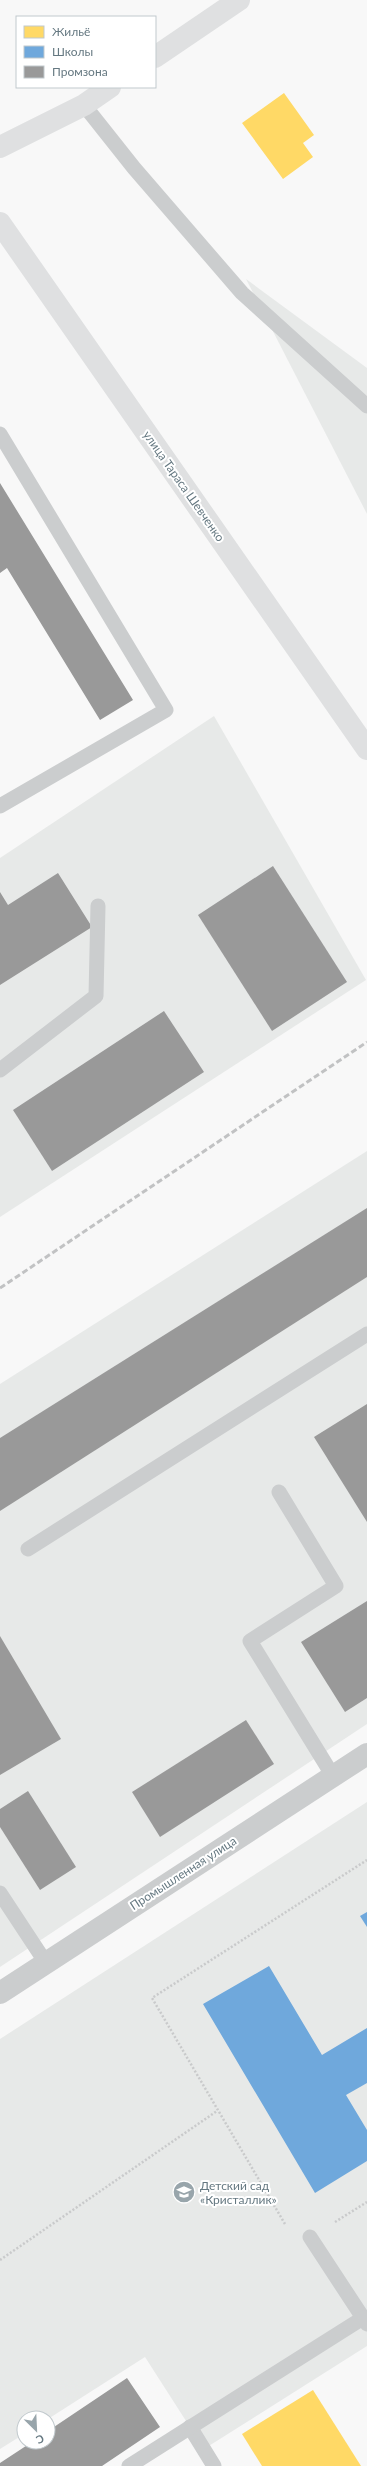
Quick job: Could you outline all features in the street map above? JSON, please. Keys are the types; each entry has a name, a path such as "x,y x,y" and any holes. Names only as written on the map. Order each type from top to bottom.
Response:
{"street":[{"path":"156,56 239,0"},
{"path":"0,147 84,105 109,88"},
{"name":"улица Тараса Шевченко","path":"0,223 367,749"},
{"name":"Промышленная улица","path":"0,1993 367,1754"}],"lane":[{"path":"84,105 134,168 242,293 367,406"},
{"path":"0,434 166,710 0,806"},
{"path":"0,1070 96,996 98,906"},
{"path":"28,1549 367,1334"},
{"path":"279,1492 336,1586 250,1641 333,1776"},
{"path":"0,1893 46,1963"},
{"path":"129,2466 190,2427 365,2321 310,2237"},
{"path":"190,2427 214,2466"}],"path":[{"path":"367,1860 152,1998 217,2111 297,2244 367,2202"},
{"path":"0,2260 217,2111"}],"shaded area":[{"path":"246,279 367,368 367,514"},
{"path":"214,716 366,980 0,1217 0,858"},
{"path":"367,1151 367,1724 0,1967 0,1384"},
{"name":"Детский сад «Кристаллик»","path":"367,1802 367,2346 204,2449 145,2357 56,2414 56,2410 16,2410 16,2439 0,2449 0,2039"}],"building: Жильё":[{"path":"284,93 314,135 303,143 313,157 283,179 242,123"},
{"path":"313,2390 361,2466 262,2466 242,2434"}],"building: Школы":[{"path":"367,1912 367,1927 360,1916"},
{"path":"269,1966 322,2055 367,2028 367,2083 346,2095 367,2130 367,2161 315,2193 203,2004"}],"building: Промзона":[{"path":"0,483 133,700 100,720 7,568 0,573"},
{"path":"273,866 347,982 272,1031 198,915"},
{"path":"58,873 92,927 0,985 0,892 8,905"},
{"path":"164,1011 204,1072 52,1171 13,1110"},
{"path":"367,1208 367,1277 0,1511 0,1438"},
{"path":"367,1404 367,1522 314,1437"},
{"path":"367,1601 367,1698 345,1712 301,1642"},
{"path":"0,1636 61,1739 0,1775"},
{"path":"246,1720 274,1764 160,1837 132,1792"},
{"path":"28,1791 76,1867 40,1890 0,1827 0,1809"},
{"path":"127,2378 160,2427 102,2466 0,2466 0,2463 20,2450 56,2450 56,2426"}],"railway":[{"path":"0,1288 367,1042"}],"place":[{"name":"Детский сад «Кристаллик»","path":"184,2192"}]}
